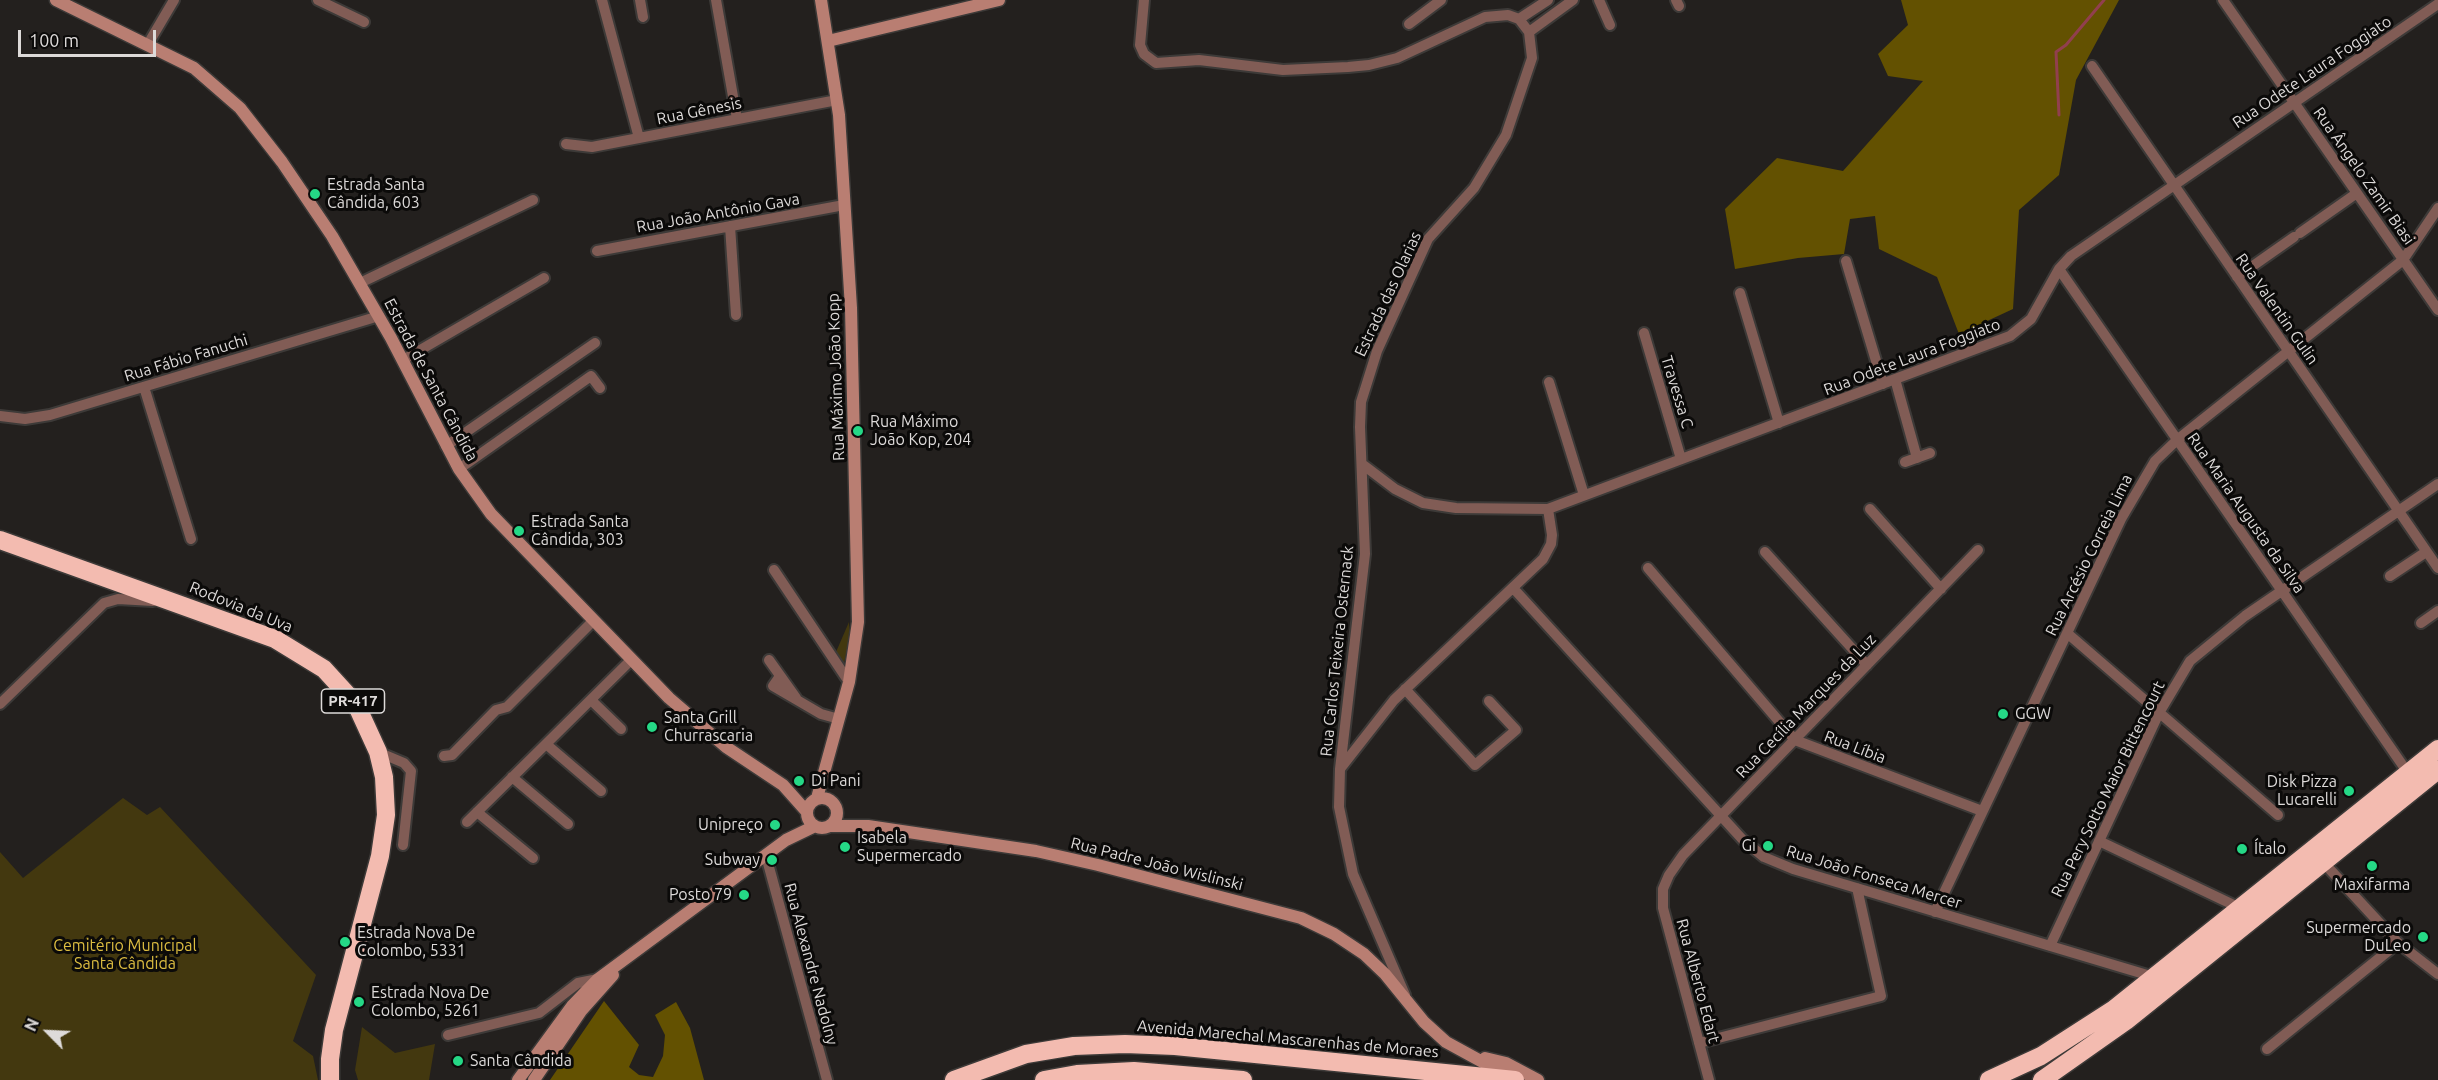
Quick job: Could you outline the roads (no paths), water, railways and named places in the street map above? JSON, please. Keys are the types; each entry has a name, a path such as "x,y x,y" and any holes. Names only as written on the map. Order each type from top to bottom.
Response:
{"highway":[{"name":"Rodovia da Uva","path":"0,540 275,639 316,664 337,681 356,704 378,752 386,794 384,834 334,1030 330,1080"},
{"path":"2042,1080 2126,1021 2323,862 2369,815 2423,775 2438,749"},
{"path":"2299,860 2299,848 2308,838 2369,815 2413,805 2425,792 2423,775"},
{"path":"2299,860 2309,865 2323,862"},
{"path":"1989,1080 2065,1043 2154,978 2299,860"},
{"name":"Avenida Marechal Mascarenhas de Moraes","path":"954,1080 1026,1053 1074,1046 1125,1044 1175,1046 1414,1076 1515,1080"},
{"path":"1044,1080 1077,1074 1243,1080"}],"main road":[{"name":"Estrada de Santa Cândida","path":"56,0 194,68 240,108 299,186 360,283 459,469 491,514 631,660 713,737 783,785 828,802"},
{"name":"Rua Máximo João Kopp","path":"821,0 837,100 852,324 858,613 849,682 831,752 828,802"},
{"path":"828,41 999,0"},
{"name":"Estrada de Santa Cândida","path":"783,785 807,814"},
{"path":"518,1080 572,1006 597,979 633,955 786,840 807,814 810,803 828,802 837,816 828,826 815,826 786,840"},
{"name":"Rua Padre João Wislinski","path":"828,802 844,815 868,826"},
{"path":"807,814 815,826"},
{"name":"Rua Padre João Wislinski","path":"828,826 868,826 1066,857 1300,918 1350,944 1385,974 1434,1033 1475,1056"},
{"path":"532,1080 581,1011 633,955"},
{"path":"532,1080 544,1059 545,1043"},
{"path":"1475,1056 1515,1080"},
{"path":"1475,1056 1506,1063 1538,1080"}],"street":[{"path":"148,44 174,0"},
{"path":"318,0 364,22"},
{"path":"602,0 639,138"},
{"path":"640,0 643,17"},
{"path":"716,0 736,119"},
{"path":"1144,0 1140,45 1144,54 1156,63 1199,60 1283,70 1383,62 1485,17 1508,15 1519,19 1529,32 1573,0"},
{"path":"1409,24 1441,0"},
{"path":"1519,19 1549,0 1557,11"},
{"path":"1599,0 1610,25"},
{"name":"Rua Ângelo Zamir Biasi","path":"2223,0 2438,310"},
{"name":"Rua Odete Laura Foggiato","path":"1548,509 2010,336 2022,329 2040,305 2059,269 2071,256 2438,4"},
{"name":"Estrada das Olarias","path":"1362,464 1361,402 1377,351 1428,239 1474,188 1506,135 1532,58 1529,32"},
{"name":"Rua Valentin Gulin","path":"2092,66 2438,568"},
{"name":"Rua Gênesis","path":"566,144 586,148 837,100"},
{"path":"2237,277 2357,193"},
{"path":"360,283 533,200"},
{"name":"Rua João Antônio Gava","path":"597,251 844,205"},
{"name":"Rua Arcésio Correia Lima","path":"1935,912 2132,498 2155,461 2177,440 2403,260 2438,208"},
{"path":"730,226 736,315"},
{"path":"1846,261 1883,384"},
{"name":"Rua Maria Augusta da Silva","path":"2059,269 2282,591 2423,775"},
{"path":"403,360 544,278"},
{"path":"1740,293 1779,423"},
{"name":"Rua Fábio Fanuchi","path":"0,417 38,418 379,316"},
{"name":"Travessa C","path":"1644,333 1682,459"},
{"path":"446,446 595,343"},
{"path":"459,469 591,376 600,388"},
{"path":"1895,379 1917,458"},
{"path":"1549,382 1584,495"},
{"path":"144,387 190,539"},
{"path":"1905,462 1930,453"},
{"path":"1340,769 1381,714 1405,689 1514,589 1548,551 1552,535 1548,509 1456,508 1423,503 1395,489 1362,464"},
{"name":"Rua Carlos Teixeira Osternack","path":"1362,464 1365,527 1363,585 1340,769 1339,807 1346,850 1361,895 1407,1000"},
{"name":"Rua Pery Sotto Maior Bittencourt","path":"2050,946 2159,713 2180,676 2202,650 2282,591 2438,484"},
{"path":"1870,509 1941,589"},
{"name":"Rua Cecília Marques da Luz","path":"1663,889 1683,855 1978,550"},
{"path":"1765,552 1867,665"},
{"path":"2390,576 2426,552"},
{"name":"Rua Líbia","path":"1648,568 1795,740 1982,811"},
{"path":"774,570 849,682"},
{"name":"Rua João Fonseca Mercer","path":"1514,589 1743,840 1764,857 1857,888 2154,978"},
{"path":"0,704 104,603 118,599 180,603"},
{"path":"2421,623 2438,611"},
{"path":"444,756 452,755 496,711 507,706 593,621"},
{"path":"2067,633 2278,815"},
{"path":"466,822 631,660"},
{"path":"769,660 780,676 773,686 821,714 839,719"},
{"path":"1405,689 1475,765 1516,730 1489,702"},
{"path":"591,700 621,729"},
{"path":"546,744 601,791"},
{"path":"378,752 404,763 411,771 403,845"},
{"path":"512,777 568,824"},
{"path":"477,812 533,858"},
{"path":"2099,841 2240,908"},
{"name":"Rua Alexandre Nadolny","path":"766,856 827,1080"},
{"path":"2323,862 2398,943 2422,964 2438,974"},
{"path":"1699,1043 1881,996 1857,888"},
{"name":"Rua Alberto Edart","path":"1663,889 1663,908 1709,1080"},
{"path":"2267,1049 2398,943"},
{"path":"448,1035 539,1013 584,980 597,979"}],"waterway":[{"path":"2059,115 2056,52 2066,45 2104,0"}],"place":[{"name":"Estrada Santa Cândida, 603","path":"315,194"},
{"name":"Rua Máximo João Kop, 204","path":"858,431"},
{"name":"Estrada Santa Cândida, 303","path":"519,531"},
{"name":"GGW","path":"2003,714"},
{"name":"Santa Grill Churrascaria","path":"652,727"},
{"name":"Di Pani","path":"799,781"},
{"name":"Disk Pizza Lucarelli","path":"2349,791"},
{"name":"Unipreço","path":"775,825"},
{"name":"Gi","path":"1768,846"},
{"name":"Isabela Supermercado","path":"845,847"},
{"name":"Ítalo","path":"2242,849"},
{"name":"Subway","path":"772,860"},
{"name":"Maxifarma","path":"2372,866"},
{"name":"Posto 79","path":"744,895"},
{"name":"Supermercado DuLeo","path":"2423,937"},
{"name":"Estrada Nova De Colombo, 5331","path":"345,942"},
{"name":"Estrada Nova De Colombo, 5261","path":"359,1002"},
{"name":"Santa Cândida","path":"458,1061"}],"park label":[{"name":"Cemitério Municipal Santa Cândida","path":"125,955"}]}
